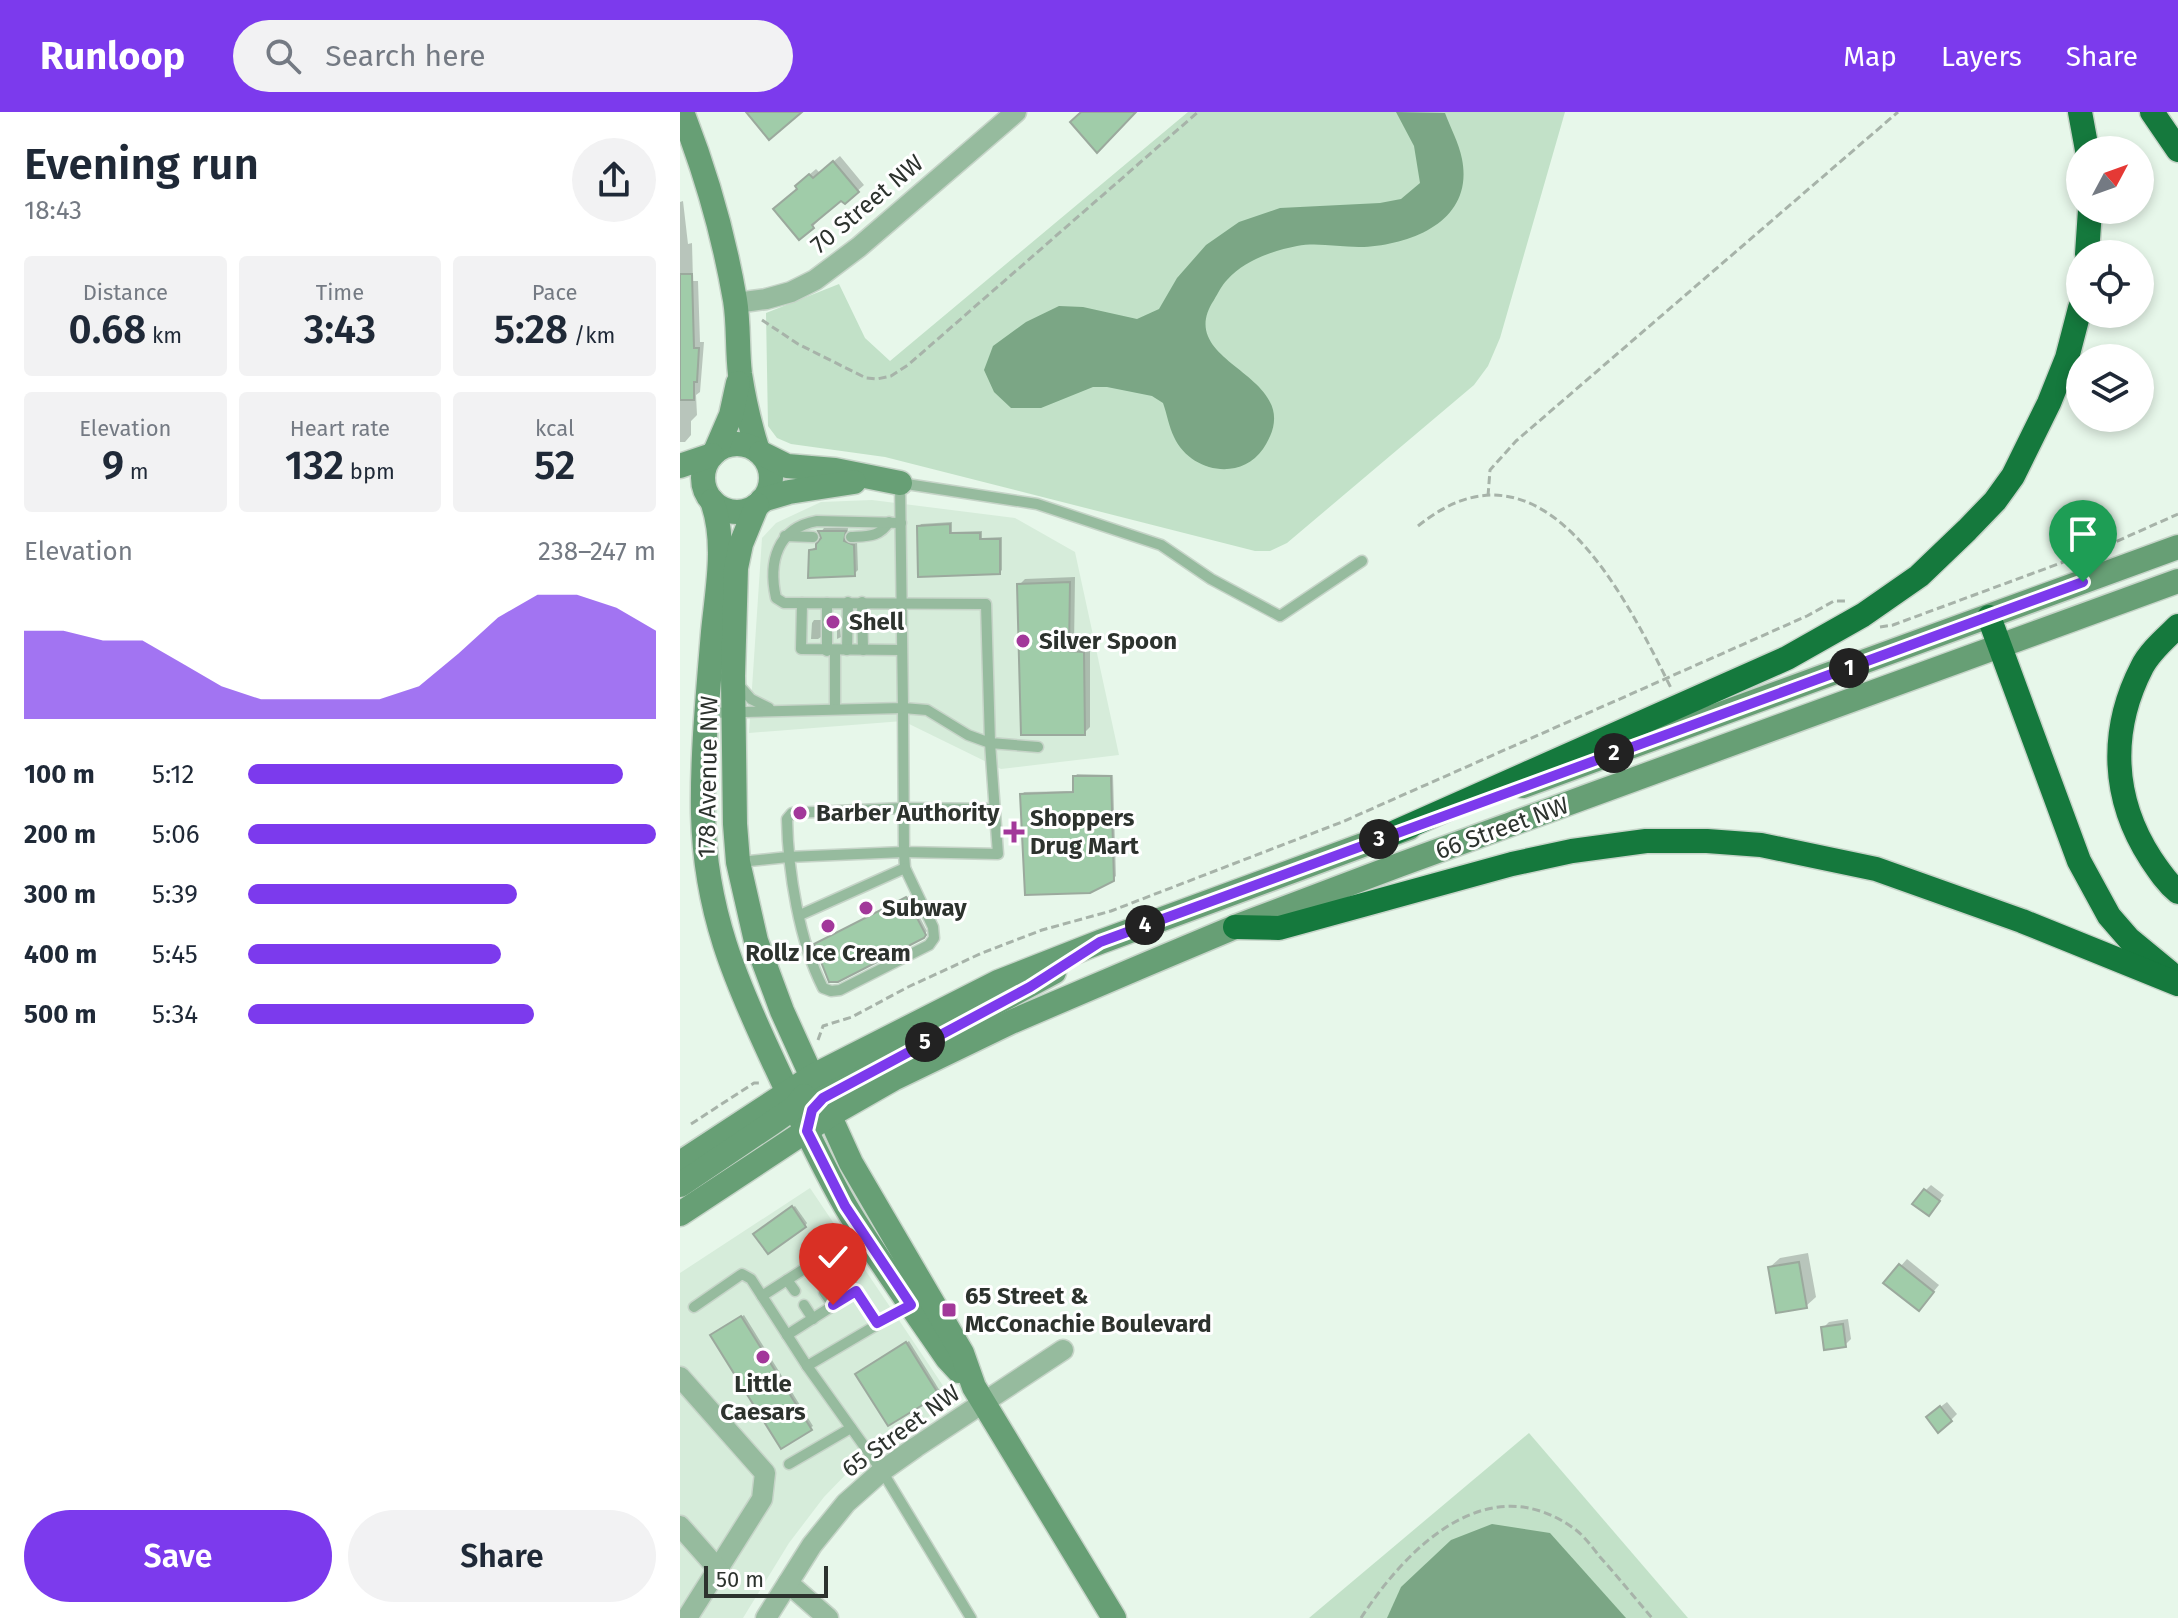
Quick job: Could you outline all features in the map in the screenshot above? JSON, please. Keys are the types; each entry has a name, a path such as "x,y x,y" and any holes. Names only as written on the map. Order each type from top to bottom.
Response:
{"highway":[{"path":"2080,112 2084,136"},
{"path":"2152,112 2178,150"},
{"path":"1391,834 1787,658 1863,615 1919,576 1995,501 2013,476 2067,358 2075,328"},
{"path":"1989,617 2066,829 2094,890 2109,916 2129,939 2178,977"},
{"path":"2178,626 2142,665 2121,731 2119,764 2121,792 2138,839 2170,886 2178,892"},
{"path":"1235,927 1279,928 1572,851 1646,841 1707,841 1761,845 1876,869 2022,921 2178,984"}],"main road":[{"path":"682,112 713,199 736,303 740,373 748,419 760,452 767,461 771,481 760,502"},
{"path":"710,498 702,479 706,462 714,453 731,415 740,373"},
{"path":"680,466 732,444 750,446 787,466 835,470 900,483"},
{"path":"680,485 710,498 729,512 749,510 760,502 810,488 875,479"},
{"name":"178 Avenue NW","path":"710,498 718,518 719,560 703,814 711,900 723,946 791,1099 845,1206 947,1358 979,1395"},
{"name":"178 Avenue NW","path":"760,502 741,544 736,568 733,676 738,862 756,941 768,978 851,1163 962,1353 979,1395"},
{"name":"66 Street NW","path":"680,1214 807,1131 822,1096 998,982 1391,834 2178,547"},
{"name":"66 Street NW","path":"680,1163 791,1099 822,1096 893,1079 973,1039 1235,927 2178,581"},
{"path":"680,1185 791,1099"},
{"path":"979,1395 1114,1618"}],"street":[{"name":"70 Street NW","path":"736,303 791,292 815,280 859,247 1016,112"},
{"name":"65 Street NW","path":"766,1618 828,1523 846,1503 979,1395 1063,1350"},
{"path":"680,1377 765,1473 762,1499 687,1618"},
{"path":"680,1526 718,1569"},
{"path":"788,1583 828,1618"}],"lane":[{"path":"995,809 903,808 792,813 787,819 788,857 807,954 823,988 840,990 929,945 934,938 933,927 905,868 903,808 903,708 901,650 902,602 895,523 900,483 1037,504 1161,545 1211,579 1280,616 1362,561"},
{"path":"738,862 904,852 998,854 990,743 986,604 784,603 776,598 777,548 785,536 805,523 895,523"},
{"path":"851,537 877,535 895,523"},
{"path":"785,536 813,537"},
{"path":"847,650 848,602"},
{"path":"862,602 863,650"},
{"path":"802,603 801,649 901,650"},
{"path":"827,603 835,709"},
{"path":"733,676 751,699 774,711"},
{"path":"707,713 927,710 968,735 990,743 1038,747"},
{"path":"800,915 905,868"},
{"path":"762,1296 829,1253 877,1323"},
{"path":"807,1267 814,1277"},
{"path":"694,1307 742,1274 751,1279 807,1366 882,1471 971,1618"},
{"path":"787,1280 795,1291"},
{"path":"787,1335 856,1291"},
{"path":"824,1292 833,1305"},
{"path":"804,1305 813,1319"},
{"path":"807,1366 911,1305"},
{"path":"789,1464 851,1428"}],"path":[{"path":"762,320 798,344 866,378 891,376 943,335 1198,112"},
{"path":"1488,496 1490,470 1516,441 1898,112"},
{"path":"1418,526 1452,504 1477,496 1518,499 1540,509 1580,539 1613,582 1680,705"},
{"path":"818,1040 823,1026 852,1017 982,953 1042,930 1111,911 1308,836 1579,719"},
{"path":"691,1124 754,1083 761,1083"},
{"path":"1361,1618 1387,1579 1416,1550 1449,1525 1489,1508 1523,1506 1552,1514 1579,1532 1652,1618"}],"shaded area":[{"path":"1188,112 1565,112 1500,338 1488,366 1474,385 1287,543 1270,551 1255,551 885,457 791,444 777,438 768,426 766,313 839,284 865,338 890,361"},
{"path":"1396,112 1445,113 1461,153 1463,180 1459,198 1449,213 1436,225 1402,241 1364,247 1305,245 1269,254 1234,273 1214,300 1206,323 1210,341 1258,386 1271,403 1274,424 1263,449 1253,459 1229,469 1203,465 1191,458 1174,437 1163,403 1152,396 1093,387 1041,408 1011,408 994,392 984,370 993,346 1026,322 1059,306 1083,307 1137,319 1159,309 1177,278 1206,245 1239,222 1280,208 1380,203 1401,199 1420,183 1414,146"},
{"path":"872,500 1015,518 1075,552 1119,755 1001,769 903,721 749,733 762,538 776,523 821,502"},
{"path":"810,1188 954,1402 893,1438 852,1468 824,1497 789,1543 743,1618 680,1618 680,1273"},
{"path":"1529,1433 1688,1618 1309,1618"},
{"path":"1492,1524 1550,1533 1626,1618 1387,1618 1401,1587 1451,1540"}],"building":[{"path":"746,112 802,112 769,140"},
{"path":"1081,112 1136,112 1097,153 1070,122"},
{"path":"833,161 859,192 845,204 841,201 799,240 773,209 809,174 813,178"},
{"path":"680,274 692,274 694,348 699,348 694,400 680,400"},
{"path":"950,524 950,533 980,533 980,539 1000,539 1000,574 918,577 917,526"},
{"path":"818,531 846,531 844,541 854,545 855,576 808,578 809,550 816,549 821,538"},
{"path":"1070,582 1069,651 1084,652 1085,735 1021,735 1017,584"},
{"path":"1073,776 1111,776 1114,881 1090,893 1025,895 1020,794 1073,792"},
{"path":"906,897 926,935 924,938 838,982 829,982 814,944"},
{"path":"1924,1189 1940,1201 1929,1216 1912,1204"},
{"path":"792,1206 806,1227 768,1254 753,1234"},
{"path":"1799,1262 1807,1308 1776,1313 1768,1267"},
{"path":"1899,1264 1934,1292 1919,1311 1883,1283"},
{"path":"741,1316 812,1430 781,1449 710,1335"},
{"path":"1843,1324 1846,1347 1824,1350 1821,1327"},
{"path":"906,1342 939,1395 888,1426 855,1374"},
{"path":"1940,1406 1952,1421 1938,1433 1926,1417"}],"place":[{"name":"Shell","path":"833,622"},
{"name":"Silver Spoon","path":"1023,641"},
{"name":"Barber Authority","path":"800,813"},
{"name":"Shoppers Drug Mart","path":"1014,832"},
{"name":"Subway","path":"866,908"},
{"name":"Rollz Ice Cream","path":"828,926"},
{"name":"65 Street & McConachie Boulevard","path":"949,1310"},
{"name":"Little Caesars","path":"763,1357"}],"route":[{"path":"833,1305 856,1291 877,1323 911,1305 845,1206 807,1131 808,1120 817,1104 849,1082 1030,987 1100,942 2083,582"}]}
